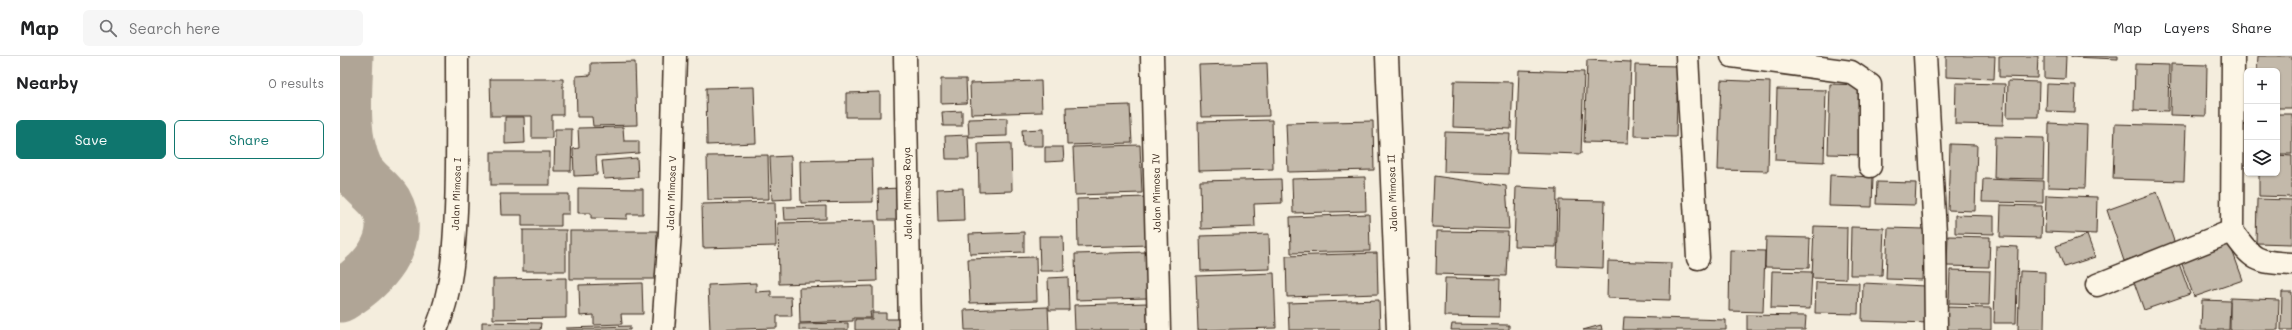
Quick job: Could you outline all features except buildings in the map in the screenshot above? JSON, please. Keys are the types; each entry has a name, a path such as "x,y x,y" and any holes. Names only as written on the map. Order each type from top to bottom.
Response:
{"street":[{"name":"Jalan Mimosa I","path":"436,330 443,313 453,265 457,183 457,56"},
{"name":"Jalan Mimosa V","path":"663,330 670,232 675,56"},
{"name":"Jalan Mimosa Raya","path":"905,56 910,330"},
{"name":"Jalan Mimosa IV","path":"1152,56 1159,330"},
{"name":"Jalan Mimosa II","path":"1386,56 1398,330"},
{"path":"1687,56 1698,258"},
{"path":"1732,56 1851,72 1870,85 1870,166"},
{"path":"1925,56 1935,234 1936,330"},
{"path":"2234,56 2232,232 2247,253 2256,259 2292,264"},
{"path":"2097,285 2232,232"}],"waterway":[{"path":"340,296 363,279 374,268 389,244 392,231 391,217 386,203 359,173 351,155 346,128 345,99 347,56"}]}
